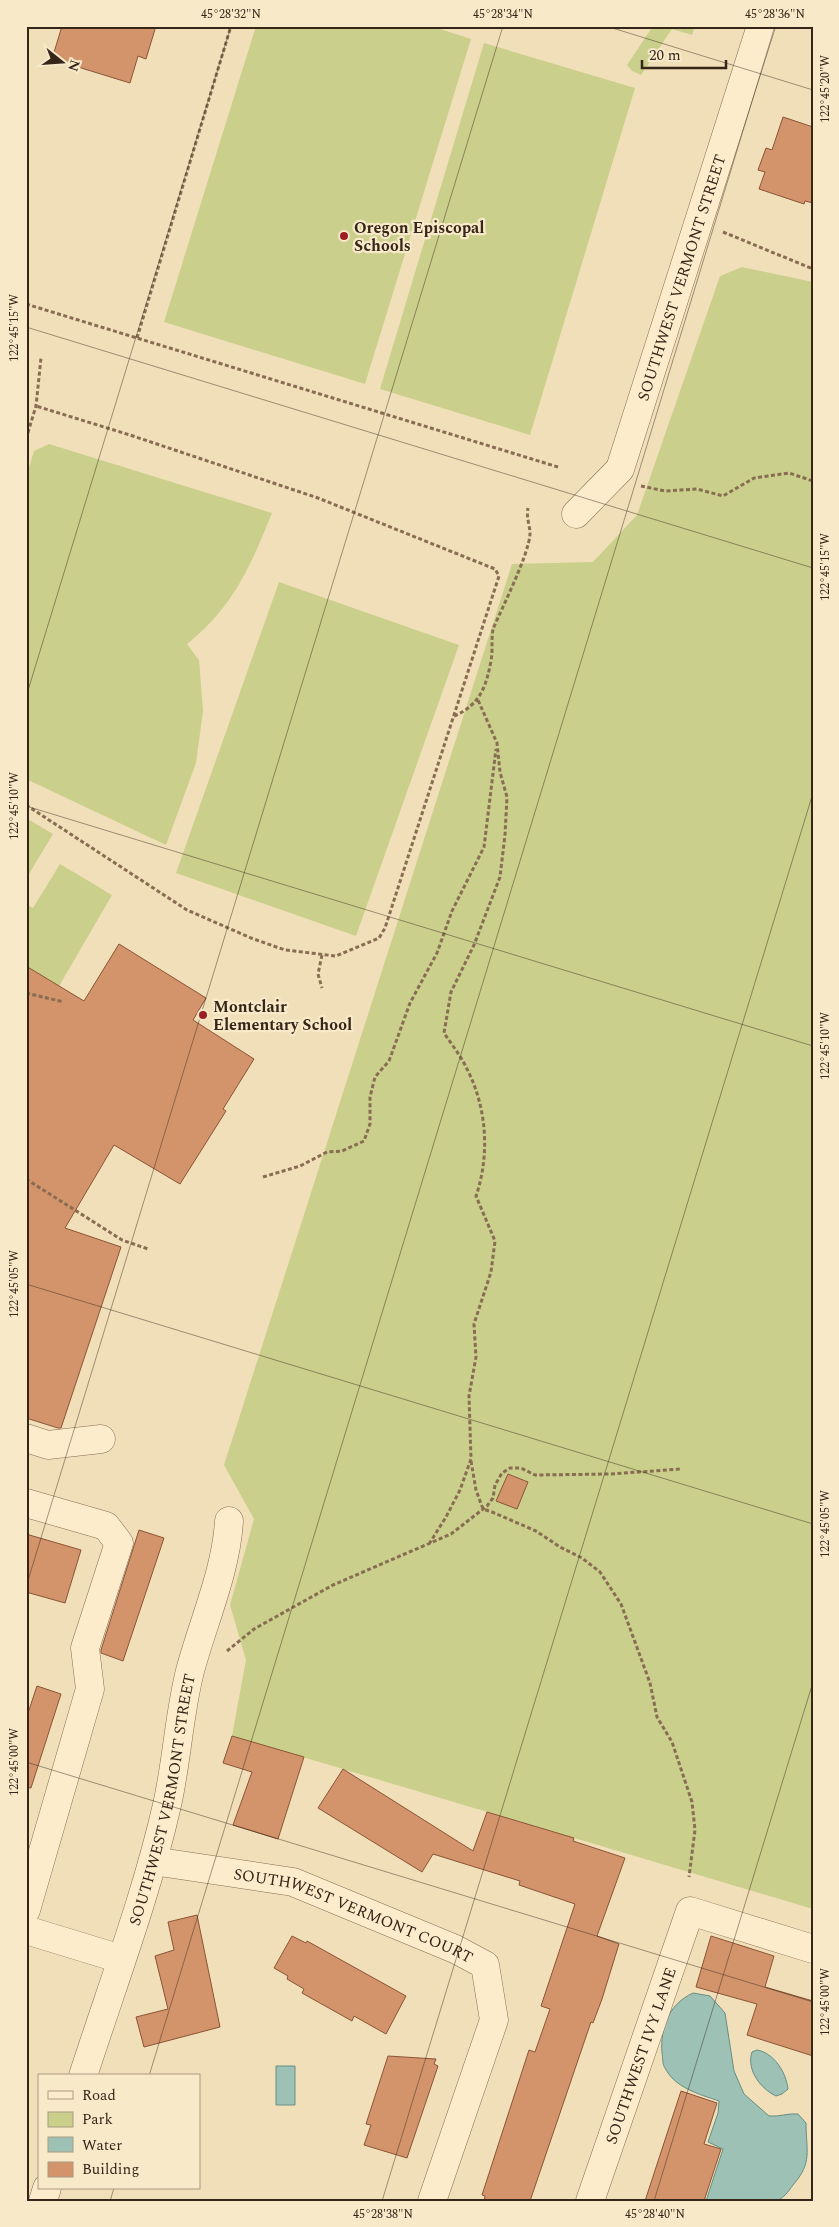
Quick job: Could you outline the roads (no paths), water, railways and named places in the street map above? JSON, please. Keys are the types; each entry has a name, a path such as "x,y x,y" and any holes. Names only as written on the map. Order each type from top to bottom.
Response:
{"street":[{"name":"SOUTHWEST VERMONT STREET","path":"576,514 620,469 761,26"},
{"path":"26,1438 48,1445 101,1439"},
{"path":"26,1503 106,1526 119,1543 85,1648 90,1689 26,1910"},
{"name":"SOUTHWEST VERMONT STREET","path":"84,2074 153,1861 167,1804 190,1672 225,1553 229,1521"},
{"name":"SOUTHWEST VERMONT COURT","path":"153,1861 293,1882 455,1949 485,1965 494,2020 432,2201"},
{"name":"SOUTHWEST IVY LANE","path":"590,2201 690,1911 813,1949"},
{"path":"26,1930 121,1959"}],"water":[{"path":"693,1993 710,1996 725,2013 734,2071 744,2094 769,2116 798,2114 806,2123 806,2163 788,2192 776,2201 706,2201 723,2149 708,2142 718,2113 719,2101 688,2089 675,2081 664,2066 662,2053 663,2034 668,2017 678,2003"},
{"path":"757,2050 774,2059 782,2070 788,2089 782,2094 776,2096 770,2093 756,2078 751,2065 751,2059 752,2052"},
{"path":"276,2066 295,2066 295,2105 276,2105"}],"place":[{"name":"Oregon Episcopal Schools","path":"344,236"},
{"name":"Montclair Elementary School","path":"203,1015"}]}
